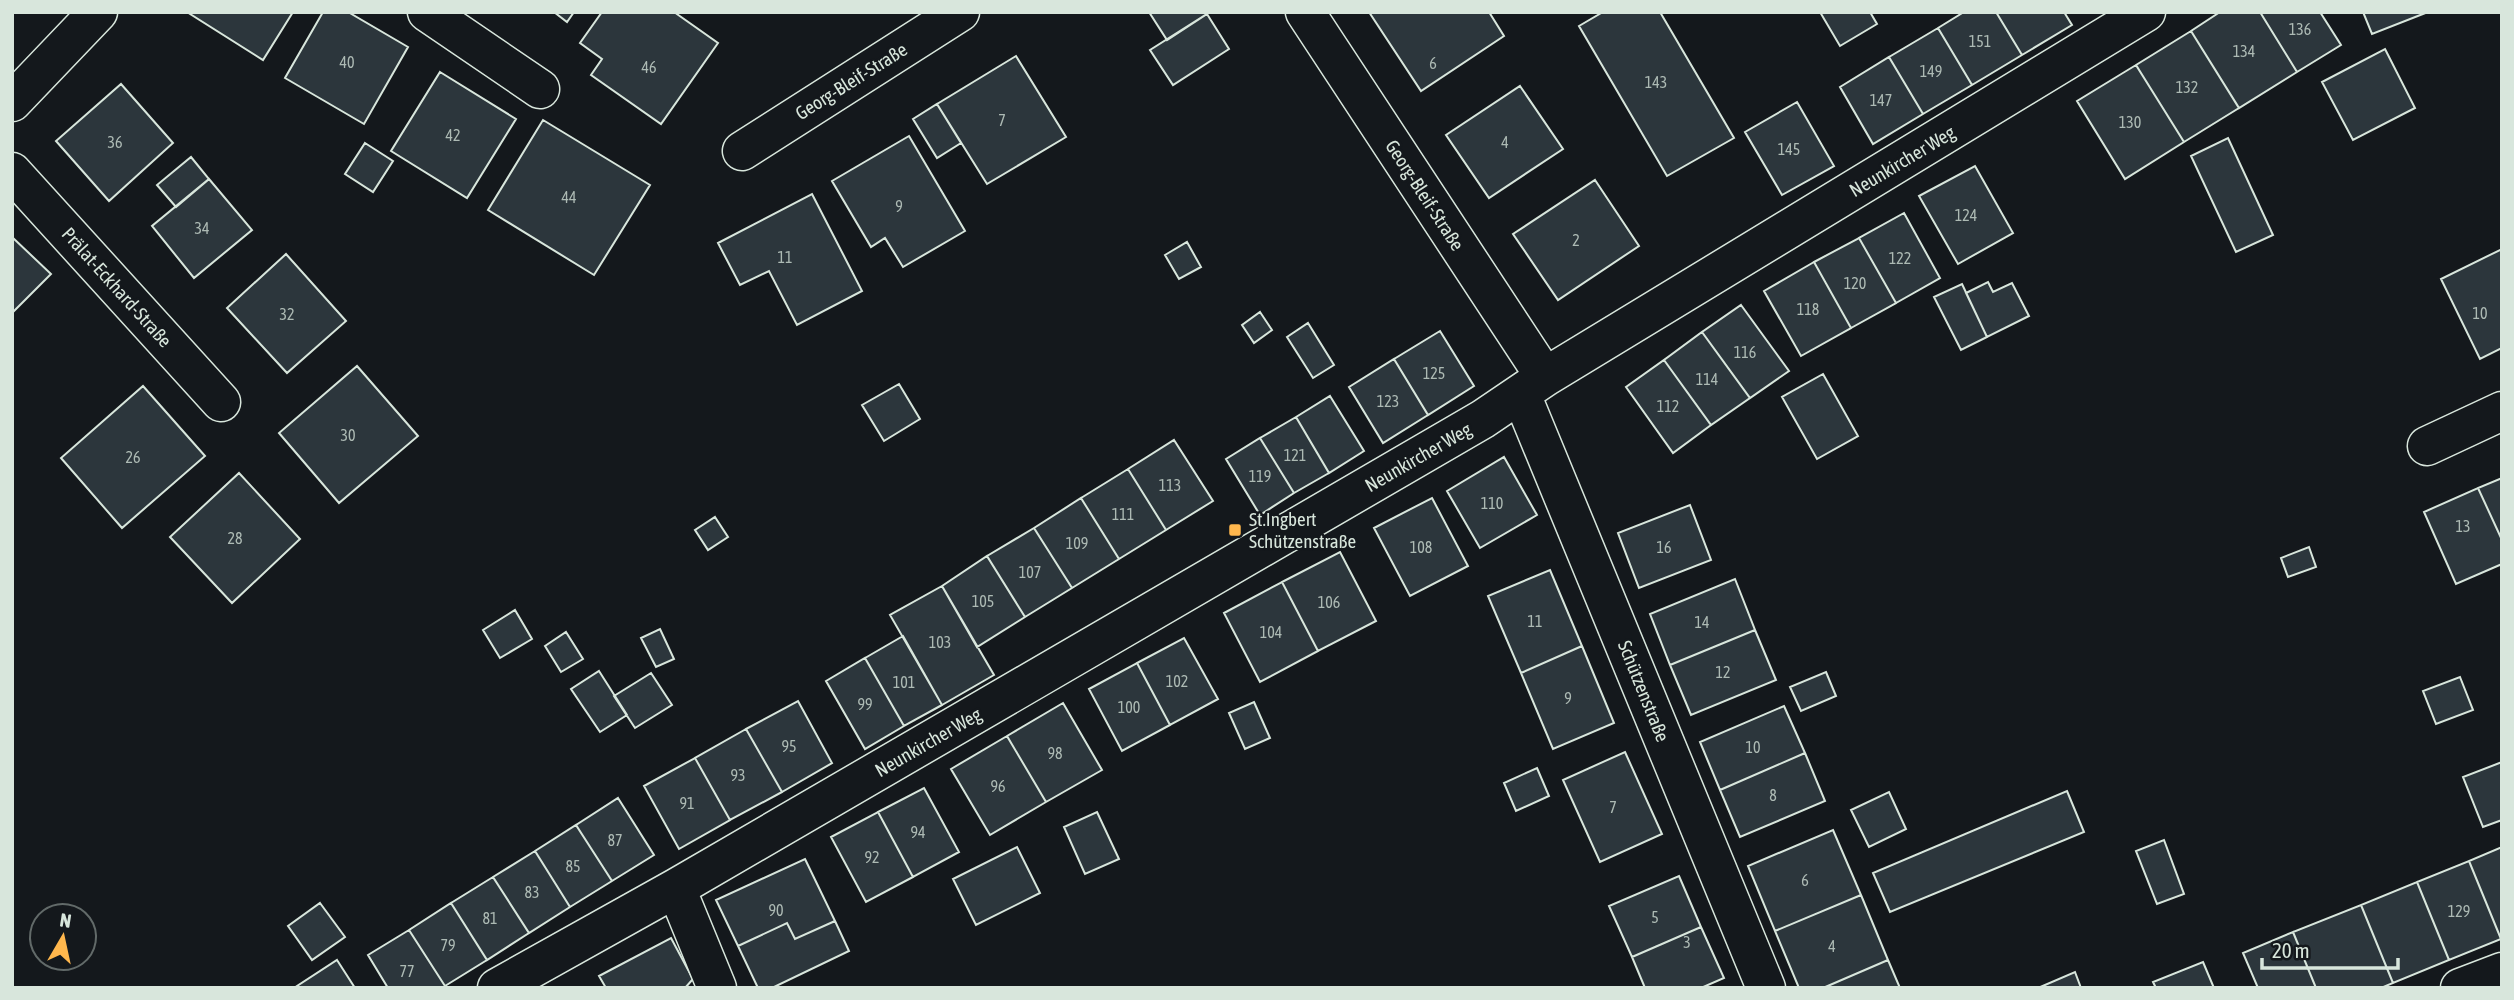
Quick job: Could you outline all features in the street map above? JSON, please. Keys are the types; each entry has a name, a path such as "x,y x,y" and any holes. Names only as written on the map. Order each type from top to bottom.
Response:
{"street":[{"path":"16,88 98,12"},
{"path":"427,12 540,89"},
{"name":"Georg-Bleif-Straße","path":"742,151 960,12"},
{"name":"Georg-Bleif-Straße","path":"1305,12 1533,386"},
{"name":"Neunkircher Weg","path":"497,988 676,888 1483,419 2147,12"},
{"name":"Prälat-Eckhard-Straße","path":"12,172 221,402"},
{"name":"Schützenstraße","path":"1533,386 1766,988"},
{"path":"2427,446 2502,411"},
{"path":"676,888 718,988"},
{"path":"2460,988 2502,972"}],"building":[{"path":"187,12 293,12 263,60"},
{"path":"323,12 348,12 408,47 364,124 285,78"},
{"path":"554,12 574,12 567,22"},
{"path":"602,12 674,12 718,43 661,124 591,75 602,59 580,43"},
{"path":"1149,12 1210,12 1167,40"},
{"path":"1369,12 1489,12 1504,36 1421,91"},
{"path":"1603,12 1660,12 1734,138 1667,176 1579,26"},
{"path":"1820,12 1870,12 1877,24 1840,46"},
{"path":"1964,12 1996,12 2022,55 1972,85 1938,28"},
{"path":"1996,12 2064,12 2072,25 2022,55"},
{"path":"2220,12 2260,12 2297,72 2239,108 2191,31"},
{"path":"2260,12 2320,12 2341,45 2297,72"},
{"path":"2363,12 2428,12 2372,34"},
{"path":"1207,14 1229,49 1173,85 1150,50"},
{"path":"1938,28 1972,85 1923,114 1889,57"},
{"path":"2191,31 2239,108 2184,142 2136,65"},
{"path":"2385,49 2415,108 2353,140 2322,82"},
{"path":"1016,56 1066,137 987,184 937,104"},
{"path":"1889,57 1923,114 1873,144 1840,87"},
{"path":"2136,65 2184,142 2125,179 2077,101"},
{"path":"440,72 516,119 467,198 391,151"},
{"path":"121,84 173,143 109,201 56,141"},
{"path":"1520,86 1563,149 1489,198 1446,135"},
{"path":"1797,102 1834,166 1782,195 1745,132"},
{"path":"937,104 961,143 937,158 913,119"},
{"path":"543,120 650,185 594,275 488,210"},
{"path":"909,136 965,231 903,267 885,238 871,247 832,181"},
{"path":"2228,138 2273,235 2236,252 2191,156"},
{"path":"365,143 393,161 373,192 345,174"},
{"path":"191,157 209,179 176,207 157,185"},
{"path":"1975,166 2013,233 1958,264 1919,196"},
{"path":"209,179 252,230 194,278 152,226"},
{"path":"1595,180 1639,246 1558,300 1513,234"},
{"path":"812,194 862,291 797,325 769,271 740,285 718,243"},
{"path":"1904,213 1940,278 1896,303 1859,238"},
{"path":"12,237 51,274 12,313"},
{"path":"1859,238 1896,303 1851,328 1814,262"},
{"path":"1187,242 1201,267 1179,279 1165,255"},
{"path":"2502,249 2502,348 2480,359 2441,279"},
{"path":"286,254 346,321 287,373 227,308"},
{"path":"1814,262 1851,328 1801,356 1764,291"},
{"path":"1988,282 1993,292 2012,283 2029,316 1987,337 1966,293"},
{"path":"1962,284 1987,337 1961,350 1934,297"},
{"path":"1741,305 1789,371 1750,398 1702,332"},
{"path":"1260,312 1272,330 1254,343 1242,325"},
{"path":"1308,323 1334,365 1313,378 1287,337"},
{"path":"1440,331 1474,386 1428,415 1394,359"},
{"path":"1702,332 1750,398 1711,425 1664,360"},
{"path":"1394,359 1428,415 1383,443 1349,387"},
{"path":"1664,360 1711,425 1673,453 1626,387"},
{"path":"357,366 418,436 339,503 279,433"},
{"path":"1823,374 1858,436 1817,459 1782,397"},
{"path":"899,384 920,419 884,441 862,405"},
{"path":"143,386 205,456 122,528 61,458"},
{"path":"1330,396 1364,451 1329,473 1296,417"},
{"path":"1296,417 1329,473 1294,493 1260,438"},
{"path":"1260,438 1294,493 1260,515 1226,459"},
{"path":"1174,440 1213,501 1166,530 1128,469"},
{"path":"1504,457 1537,515 1480,548 1447,491"},
{"path":"1128,469 1166,530 1119,559 1081,498"},
{"path":"239,473 300,539 232,603 170,537"},
{"path":"2502,478 2502,540 2478,488"},
{"path":"2478,488 2502,540 2502,564 2456,584 2424,512"},
{"path":"1081,498 1119,559 1072,588 1034,528"},
{"path":"1432,498 1468,566 1410,596 1374,528"},
{"path":"1690,505 1711,560 1639,588 1618,533"},
{"path":"715,517 728,537 708,550 695,530"},
{"path":"1034,528 1072,588 1025,617 987,556"},
{"path":"2309,547 2316,567 2288,577 2281,558"},
{"path":"1340,552 1376,621 1318,651 1282,582"},
{"path":"987,556 1025,617 977,647 942,586"},
{"path":"1550,570 1582,646 1521,673 1488,596"},
{"path":"1735,579 1755,630 1670,665 1650,614"},
{"path":"1282,582 1318,651 1260,682 1224,613"},
{"path":"942,586 994,675 942,705 890,615"},
{"path":"515,610 532,639 500,658 483,630"},
{"path":"660,629 674,659 656,667 641,638"},
{"path":"1755,630 1776,680 1691,715 1670,665"},
{"path":"566,632 583,659 561,672 545,646"},
{"path":"903,636 942,705 904,726 865,658"},
{"path":"1184,638 1218,699 1170,725 1137,663"},
{"path":"1582,646 1614,723 1553,749 1521,673"},
{"path":"865,658 904,726 865,749 826,681"},
{"path":"1137,663 1170,725 1122,751 1089,689"},
{"path":"599,671 627,715 600,732 571,689"},
{"path":"1826,672 1836,696 1801,711 1790,687"},
{"path":"651,673 672,705 635,728 614,696"},
{"path":"2460,677 2473,710 2436,724 2423,691"},
{"path":"798,701 832,763 782,792 746,729"},
{"path":"1254,702 1270,738 1245,749 1229,713"},
{"path":"1063,703 1102,770 1046,802 1007,736"},
{"path":"1784,706 1805,753 1720,790 1700,742"},
{"path":"746,729 782,792 730,820 695,758"},
{"path":"1007,736 1046,802 990,835 951,769"},
{"path":"1625,752 1662,834 1600,862 1563,780"},
{"path":"1805,753 1825,801 1740,837 1720,790"},
{"path":"695,758 730,820 679,849 644,786"},
{"path":"2502,762 2502,820 2483,827 2463,777"},
{"path":"1537,768 1549,796 1516,811 1504,783"},
{"path":"924,788 959,852 913,877 878,812"},
{"path":"2067,791 2084,832 1890,912 1873,873"},
{"path":"1889,792 1906,829 1869,847 1851,810"},
{"path":"618,798 654,855 612,881 576,825"},
{"path":"878,812 913,877 866,902 831,837"},
{"path":"1097,812 1119,859 1085,874 1064,827"},
{"path":"576,825 612,881 570,907 535,851"},
{"path":"1833,830 1861,895 1775,931 1748,866"},
{"path":"2164,840 2184,894 2157,904 2136,851"},
{"path":"1017,847 1040,893 976,925 953,879"},
{"path":"2502,847 2502,939 2501,939 2469,861"},
{"path":"535,851 570,907 529,933 493,877"},
{"path":"805,859 835,921 795,939 787,923 738,946 716,900"},
{"path":"2469,861 2501,939 2449,960 2417,882"},
{"path":"1679,876 1701,927 1632,957 1609,906"},
{"path":"493,877 529,933 487,960 451,903"},
{"path":"2417,882 2449,960 2393,983 2361,905"},
{"path":"1861,895 1888,960 1823,988 1799,988 1775,931"},
{"path":"320,903 345,937 312,960 288,926"},
{"path":"451,903 487,960 445,986 409,930"},
{"path":"2361,905 2393,983 2381,988 2316,988 2293,932"},
{"path":"835,921 849,951 772,988 758,988 738,946 787,923 795,939"},
{"path":"1701,927 1724,978 1701,988 1645,988 1632,957"},
{"path":"409,930 445,986 443,988 388,988 368,955"},
{"path":"2293,932 2316,988 2258,988 2243,953"},
{"path":"671,938 693,979 685,988 606,988 599,976"},
{"path":"337,960 355,988 294,988"},
{"path":"1888,960 1900,988 1823,988"},
{"path":"2203,962 2214,988 2156,988 2153,982"},
{"path":"2075,972 2081,988 2038,988"}],"place":[{"name":"St.Ingbert Schützenstraße","path":"1235,530"}]}
